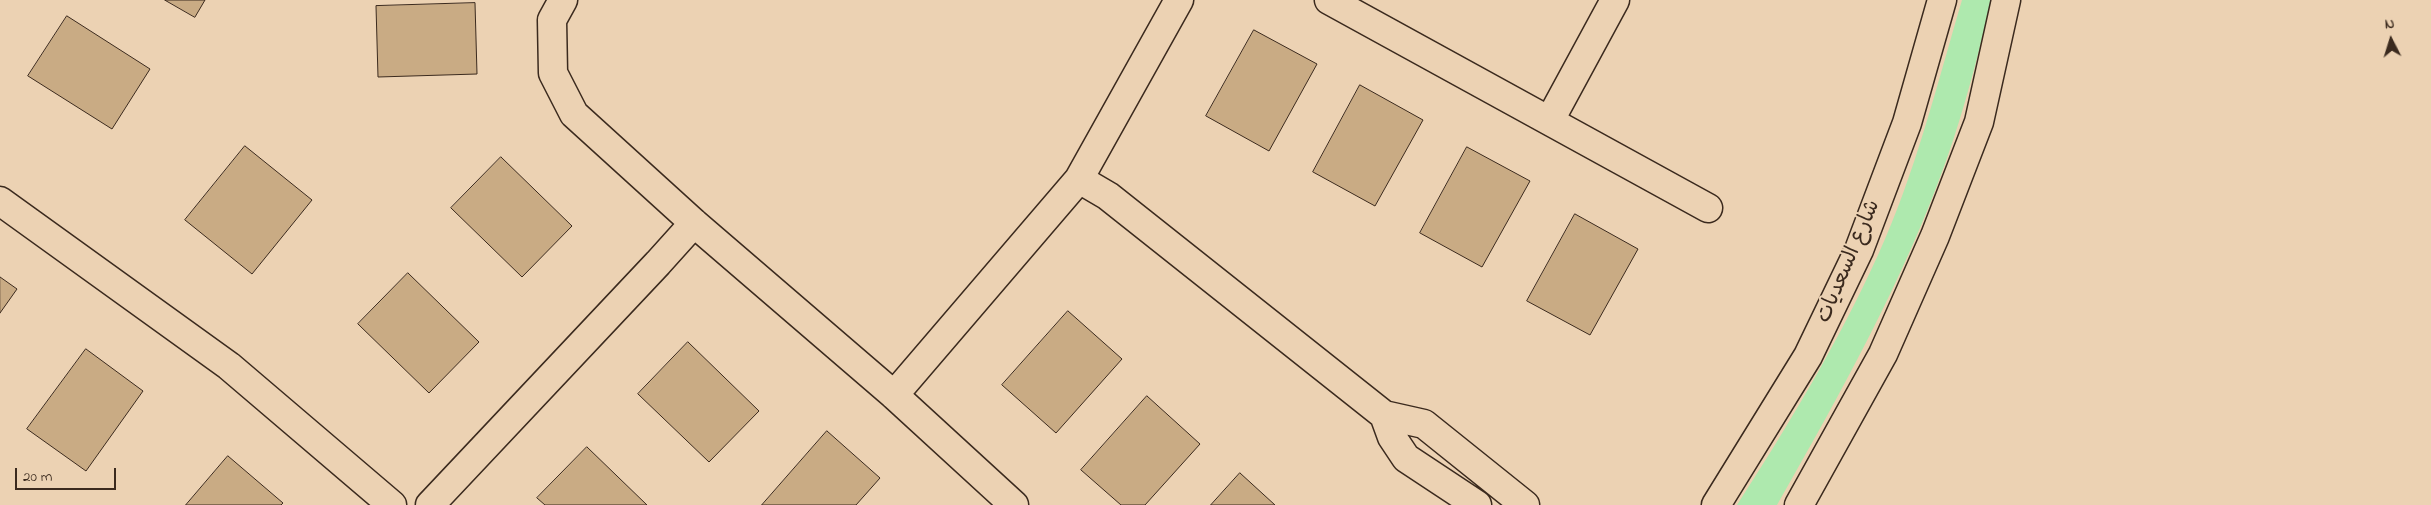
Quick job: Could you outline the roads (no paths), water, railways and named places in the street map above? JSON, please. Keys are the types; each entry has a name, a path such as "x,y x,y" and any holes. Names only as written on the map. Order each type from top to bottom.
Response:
{"street":[{"path":"563,0 552,20 553,73 574,114 694,223 894,395 1014,505"},
{"path":"894,395 1079,179 1180,0"},
{"path":"1329,0 1708,208"},
{"path":"1550,120 1614,0"},
{"name":"شارع السعديات","path":"1716,505 1808,356 1858,250 1907,123 1942,0"},
{"path":"1799,505 1882,354 1935,236 1979,122 2006,0"},
{"path":"1079,179 1108,196 1384,414 1424,424 1526,505"},
{"path":"0,201 230,366 392,505"},
{"path":"430,505 694,223"},
{"path":"1384,414 1392,437 1406,458 1477,505"}]}
